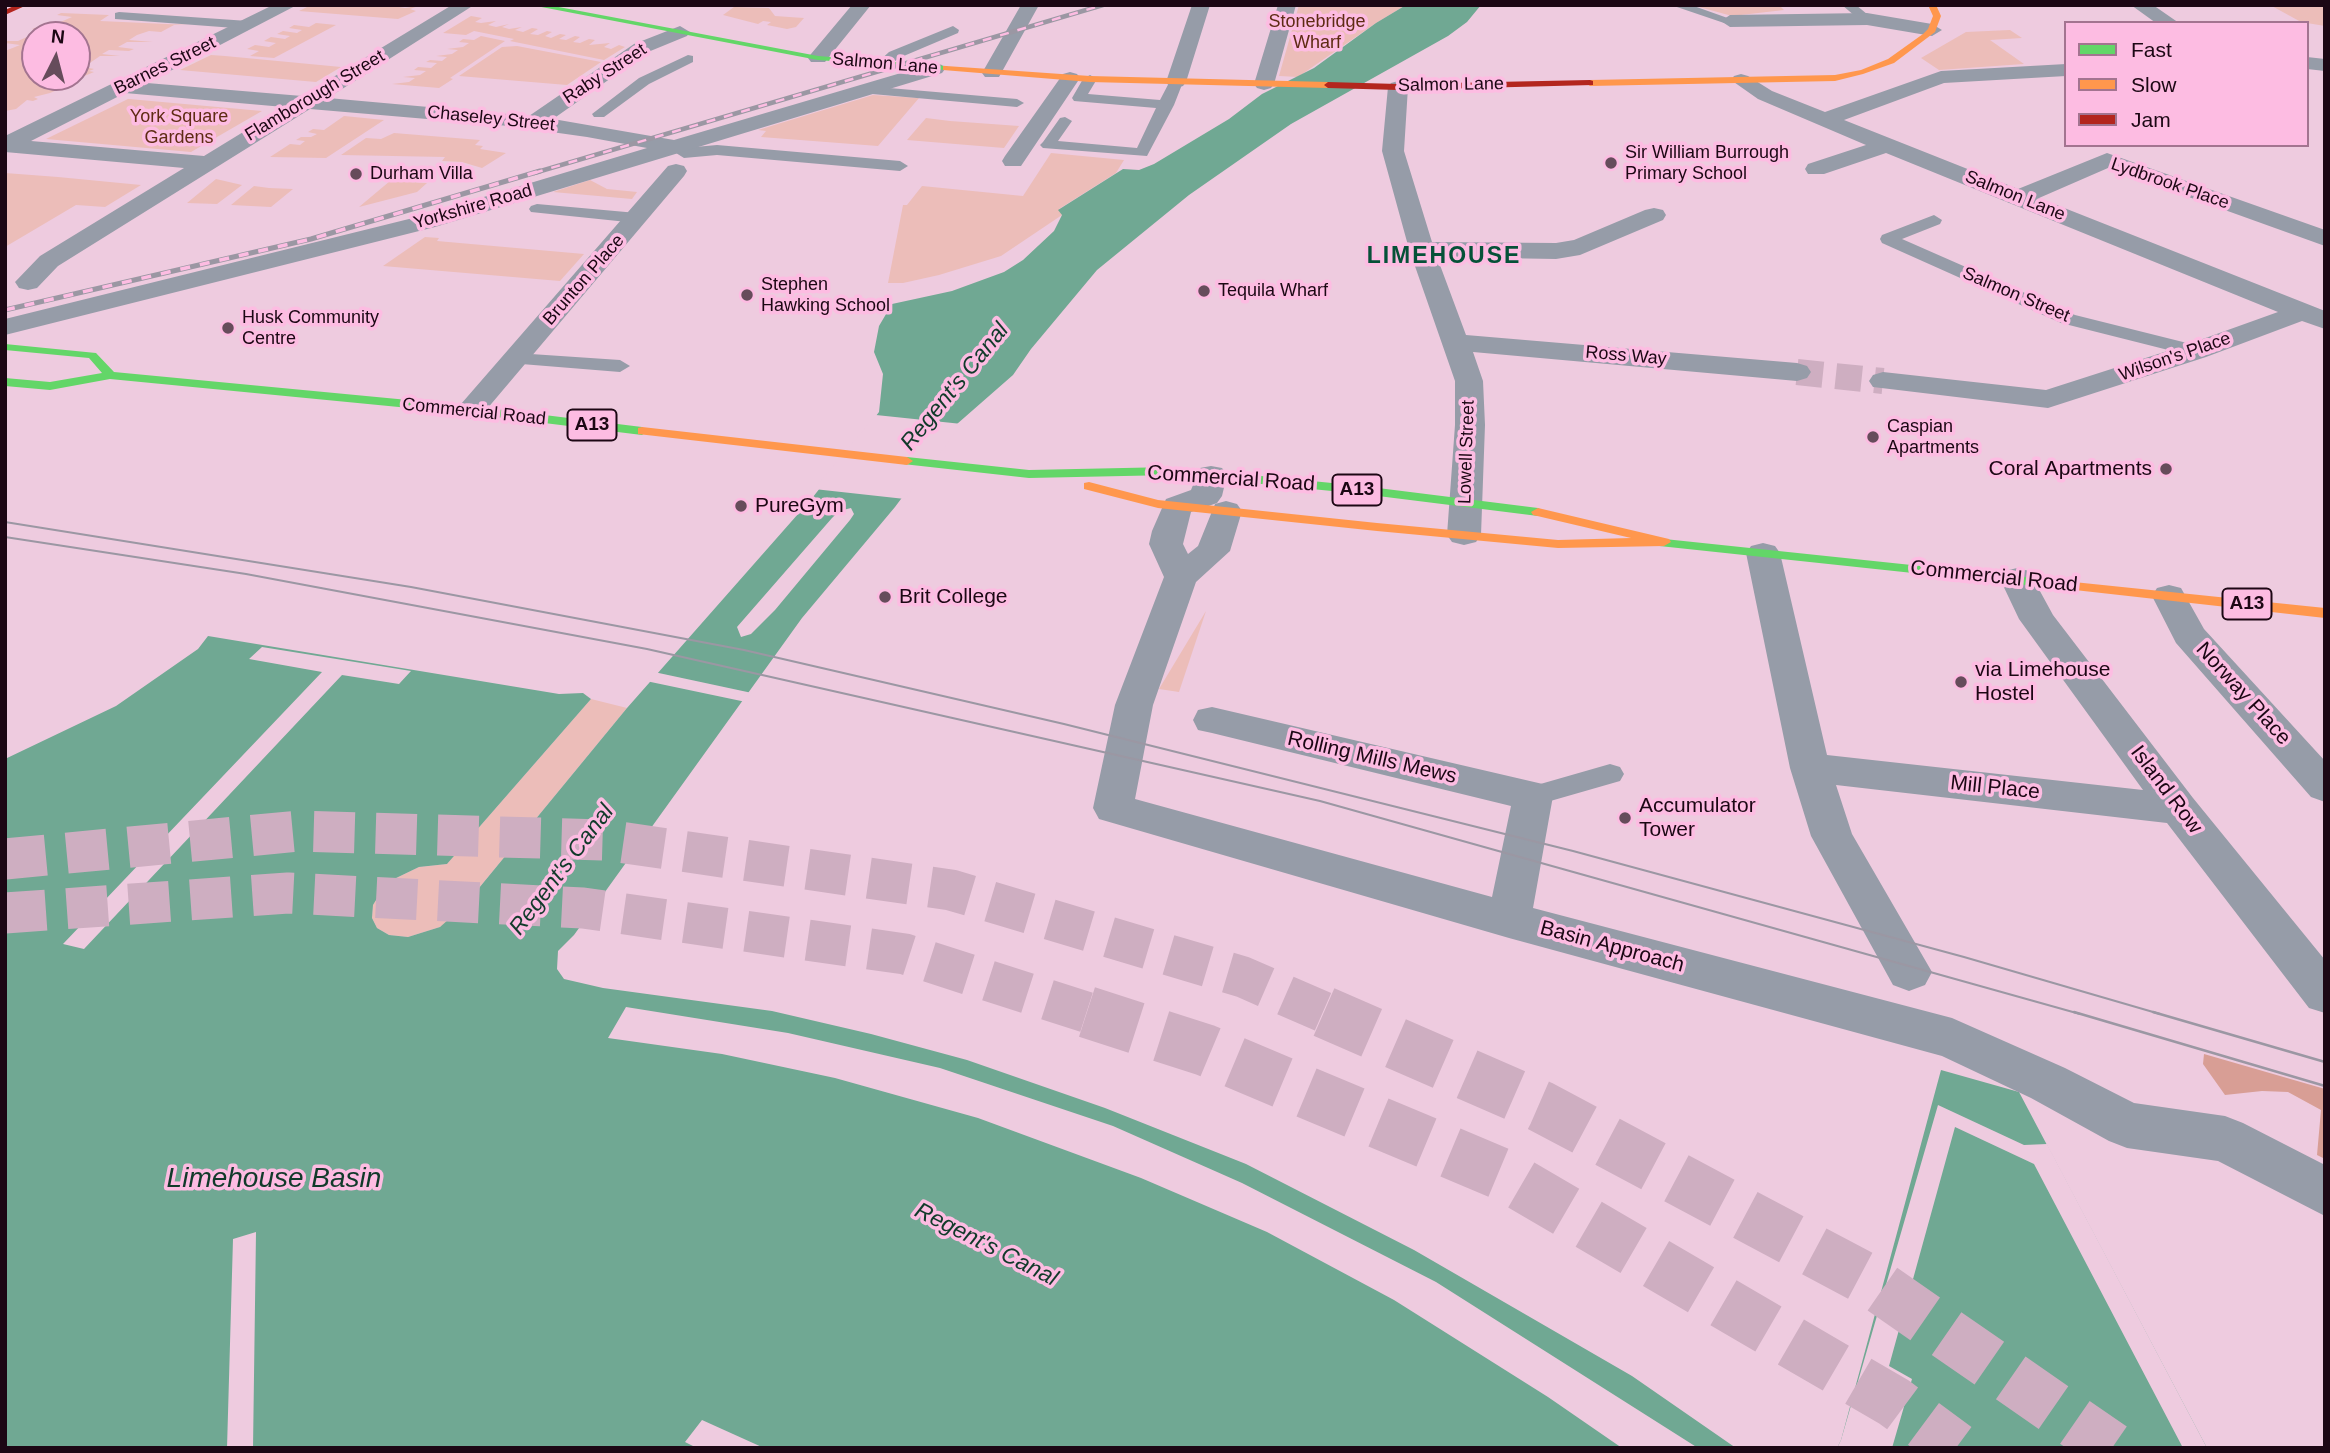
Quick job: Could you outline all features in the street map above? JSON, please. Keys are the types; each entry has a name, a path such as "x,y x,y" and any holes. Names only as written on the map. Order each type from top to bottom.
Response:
{"main road":[{"path":"5,13 23,5"},
{"name":"Salmon Lane","path":"535,5 818,58 992,73 1176,82 1398,87 1741,80"},
{"path":"1741,80 1835,78 1864,72 1891,61 1932,30 1937,16 1931,5"},
{"path":"5,347 92,355 110,375"},
{"name":"Commercial Road","path":"5,382 50,386 110,375 471,410 1046,475 1166,471 1211,475 1556,514 1664,542"},
{"name":"Commercial Road","path":"1046,475 1158,504 1558,544 1664,542 2325,613"}],"street":[{"name":"Barnes Street","path":"5,145 288,5"},
{"name":"Flamborough Street","path":"28,282 49,261 465,5"},
{"path":"818,58 862,5"},
{"path":"992,73 1030,5"},
{"path":"1176,82 1201,5"},
{"path":"1273,84 1287,5"},
{"path":"2140,5 2167,21"},
{"path":"656,27 668,22 682,10"},
{"path":"1730,20 1867,19 1932,30"},
{"name":"Raby Street","path":"533,123 641,48 680,32"},
{"name":"Yorkshire Road","path":"5,327 246,269 679,157 866,90 935,69"},
{"path":"1824,120 1941,77 2064,70"},
{"path":"1013,161 1080,78"},
{"name":"Salmon Lane","path":"1741,80 1765,95 1824,120 2313,317"},
{"name":"Chaseley Street","path":"122,87 533,123 679,157"},
{"name":"Lowell Street","path":"1398,87 1393,150 1422,249 1469,381 1471,425 1464,536"},
{"path":"5,145 206,163"},
{"path":"1816,170 1879,148"},
{"name":"Brunton Place","path":"471,410 637,218 679,157"},
{"name":"Lydbrook Place","path":"2018,198 2107,160 2325,239"},
{"path":"1422,249 1556,251 1580,247 1654,215"},
{"name":"Wilson's Place","path":"1882,381 2048,399 2196,351 2313,317"},
{"name":"Ross Way","path":"1455,342 1797,372"},
{"path":"1211,475 1206,496 1177,506 1166,544 1181,577 1213,551 1226,511"},
{"path":"1763,553 1810,768 1832,836 1909,972"},
{"name":"Basin Approach","path":"1181,577 1134,705 1113,808 1509,920 1952,1038 2048,1083 2127,1125 2225,1139 2325,1192"},
{"name":"Island Row","path":"2017,579 2037,619 2179,809 2325,994"},
{"name":"Norway Place","path":"2169,596 2189,635 2325,787"},
{"name":"Rolling Mills Mews","path":"1212,720 1533,796"},
{"name":"Mill Place","path":"1810,768 2179,809"},
{"path":"1509,920 1533,796"}],"lane":[{"path":"1677,5 1730,20"},
{"path":"1848,5 1867,19"},
{"path":"120,16 248,25"},
{"path":"883,64 894,55 953,30"},
{"path":"599,114 627,93 688,59"},
{"path":"1080,78 1079,98 1167,105"},
{"path":"1065,121 1048,145 1142,153 1176,82"},
{"path":"582,89 627,93"},
{"path":"866,90 1017,103"},
{"path":"679,157 717,150 900,166"},
{"path":"537,209 637,218"},
{"name":"Salmon Street","path":"1934,220 1888,239 2067,318 2196,351"},
{"path":"516,359 620,366"},
{"name":"Rolling Mills Mews","path":"1533,796 1610,774"}],"green space":[{"path":"311,5 403,5 399,7 405,8 418,6 410,9 416,11 398,19 299,11"},
{"name":"Stonebridge Wharf","path":"1299,5 1406,5 1298,77 1279,76"},
{"path":"1692,5 1779,5 1784,10 1732,16"},
{"path":"2270,5 2325,5 2325,26 2299,21"},
{"path":"734,7 769,8 775,16 804,18 796,27 787,29 767,25 771,22 763,21 758,24 723,15"},
{"path":"57,15 109,15 100,21 189,25 174,25 161,32 149,31 137,35 129,40 153,42 127,42 118,47 134,49 109,50 102,54 120,56 100,56 91,62 91,21 63,21 72,17"},
{"path":"471,16 482,18 475,22 496,21 488,25 496,27 509,24 502,27 522,27 515,30 523,32 532,28 538,29 530,34 538,35 547,31 552,32 545,36 551,38 560,34 566,35 559,39 580,37 573,42 580,43 589,39 595,40 589,45 610,43 604,47 625,47 604,60 474,31 466,35 443,33"},
{"path":"316,23 336,25 274,58 250,56 259,51 247,49 255,45 269,47 276,43 264,41 271,37 285,39 290,36 277,34 283,31 297,33 302,30 289,28 294,25 309,27"},
{"path":"2010,30 2022,38 1990,40 2024,64 1939,70 1921,58 1966,32"},
{"path":"481,36 505,41 439,88 392,84 409,82 415,78 403,77 420,75 426,71 414,70 418,67 431,68 437,63 426,62 442,61 447,57 436,56 452,54 458,50 447,49 463,47 469,43 459,42 463,39 474,40"},
{"path":"21,40 21,91 55,91 34,97 38,99 33,101 27,100 16,109 5,111 5,51 20,45 5,41"},
{"path":"517,46 601,62 567,85 459,76 502,47"},
{"path":"211,55 341,67 316,82 180,70"},
{"path":"873,95 919,98 878,146 761,137 766,131 758,130"},
{"name":"York Square Gardens","path":"128,99 262,111 191,152 46,139"},
{"path":"344,116 384,120 326,158 270,157 290,144 300,145 305,141 296,140 317,134 308,132 313,129 324,130"},
{"path":"926,118 1019,126 1004,148 907,140"},
{"path":"394,133 480,140 475,145 483,146 480,149 506,153 482,168 462,162 442,161 445,157 341,155 366,138 381,139"},
{"path":"1051,153 1124,160 1116,173 1059,209 1062,215 1001,256 939,275 903,283 888,283 903,205 907,205 922,186 1023,196"},
{"path":"5,173 141,185 105,207 76,205 5,247"},
{"path":"216,179 242,185 217,204 187,203"},
{"path":"590,180 607,189 637,192 632,199 553,192"},
{"path":"390,181 427,183 417,192 359,207"},
{"path":"254,186 293,189 271,207 231,205"},
{"path":"425,237 439,238 437,241 584,254 560,281 383,266"},
{"path":"1206,611 1179,692 1159,689"},
{"path":"591,699 627,708 455,917 440,927 408,937 389,935 377,928 372,918 373,905 392,880 419,867 447,864"}],"shaded area":[{"path":"2204,1054 2325,1089 2325,1159 2317,1155 2321,1110 2288,1092 2262,1091 2225,1095 2203,1064"}],"water":[{"name":"Limehouse Basin","path":"1406,5 1481,5 1467,22 1448,36 1291,124 1189,195 1097,270 1031,349 1013,375 957,424 895,507 802,618 574,935 558,951 557,969 564,979 603,988 772,1011 967,1060 1105,1108 1246,1164 1414,1250 1632,1376 1736,1448 5,1448 5,759 116,706 198,649 208,636 559,694 583,693 591,699 447,864 419,867 392,880 373,905 372,918 377,928 389,935 408,937 440,927 465,905 627,708 813,497 879,412 883,374 874,352 879,326 892,304 952,291 1004,272 1023,260 1054,231 1062,215 1058,210 1123,169 1139,170 1154,164 1229,119 1262,94 1314,68","holes":["851,508 854,514 775,610 751,634 741,637 737,627 832,518 839,511"]},
{"path":"1941,1070 2019,1092 2207,1448 1837,1448"}],"pier":[{"path":"876,415 962,424 905,499 814,489"},
{"path":"262,647 411,671 399,684 342,675 84,949 63,944 322,672 249,659"},
{"path":"654,672 752,693 746,702 646,681"},
{"path":"626,1007 788,1033 940,1068 1113,1126 1242,1183 1436,1282 1698,1448 1622,1448 1548,1397 1394,1300 1267,1232 1141,1178 978,1118 835,1078 722,1054 608,1038"},
{"path":"1938,1105 2024,1145 2047,1144 2207,1448 2183,1448 2034,1164 1955,1127 1889,1366 1912,1379 1892,1448 1837,1448"},
{"path":"256,1232 253,1448 227,1448 233,1239"},
{"path":"702,1420 764,1448 697,1448 685,1442"}],"tunnel":[{"path":"1797,372 1883,381"},
{"path":"5,859 299,831 605,840 951,890 1243,977 1328,1014"},
{"path":"5,913 288,893 583,908 905,954 1092,1014"},
{"path":"1087,1012 1205,1050 1504,1175 1894,1402 1956,1448"},
{"path":"1324,1012 1540,1106 1872,1282 2112,1448"}],"tram line":[{"path":"5,522 411,587 744,650 1064,724 1573,851 1964,957 2160,1014"},
{"path":"5,537 246,574 647,649 1320,801 2080,1014"},
{"path":"2074,1012 2325,1086"},
{"path":"2153,1012 2325,1062"}],"railway":[{"path":"534,173 1103,5"},
{"path":"5,310 311,239 540,171"}],"traffic: fast":[{"path":"535,5 818,58 946,68"},
{"path":"5,347 92,355 110,375"},
{"path":"5,382 50,386 110,375 471,410 642,431"},
{"path":"907,461 1029,474 1171,471 1362,490 1538,512"},
{"path":"1655,542 2035,582"}],"traffic: slow":[{"path":"1590,83 1835,78 1863,72 1891,61 1926,36 1932,30 1937,16 1932,5"},
{"path":"946,68 1090,79 1328,85"},
{"path":"642,431 907,461"},
{"path":"1089,486 1158,504 1377,527 1558,544 1655,542"},
{"path":"1538,512 1664,542"},
{"path":"2035,582 2325,613"}],"traffic: jam":[{"path":"5,13 23,5"},
{"path":"1328,85 1398,87 1590,83"}],"place":[{"name":"Sir William Burrough Primary School","path":"1611,163"},
{"name":"Durham Villa","path":"356,174"},
{"name":"Tequila Wharf","path":"1204,291"},
{"name":"Stephen Hawking School","path":"747,295"},
{"name":"Husk Community Centre","path":"228,328"},
{"name":"Caspian Apartments","path":"1873,437"},
{"name":"Coral Apartments","path":"2166,469"},
{"name":"PureGym","path":"741,506"},
{"name":"Brit College","path":"885,597"},
{"name":"via Limehouse Hostel","path":"1961,682"},
{"name":"Accumulator Tower","path":"1625,818"}],"district":[{"name":"LIMEHOUSE","path":"1444,257"}],"water label":[{"name":"Regent's Canal","path":"955,387"},
{"name":"Regent's Canal","path":"562,870"},
{"name":"Regent's Canal","path":"986,1245"}]}
